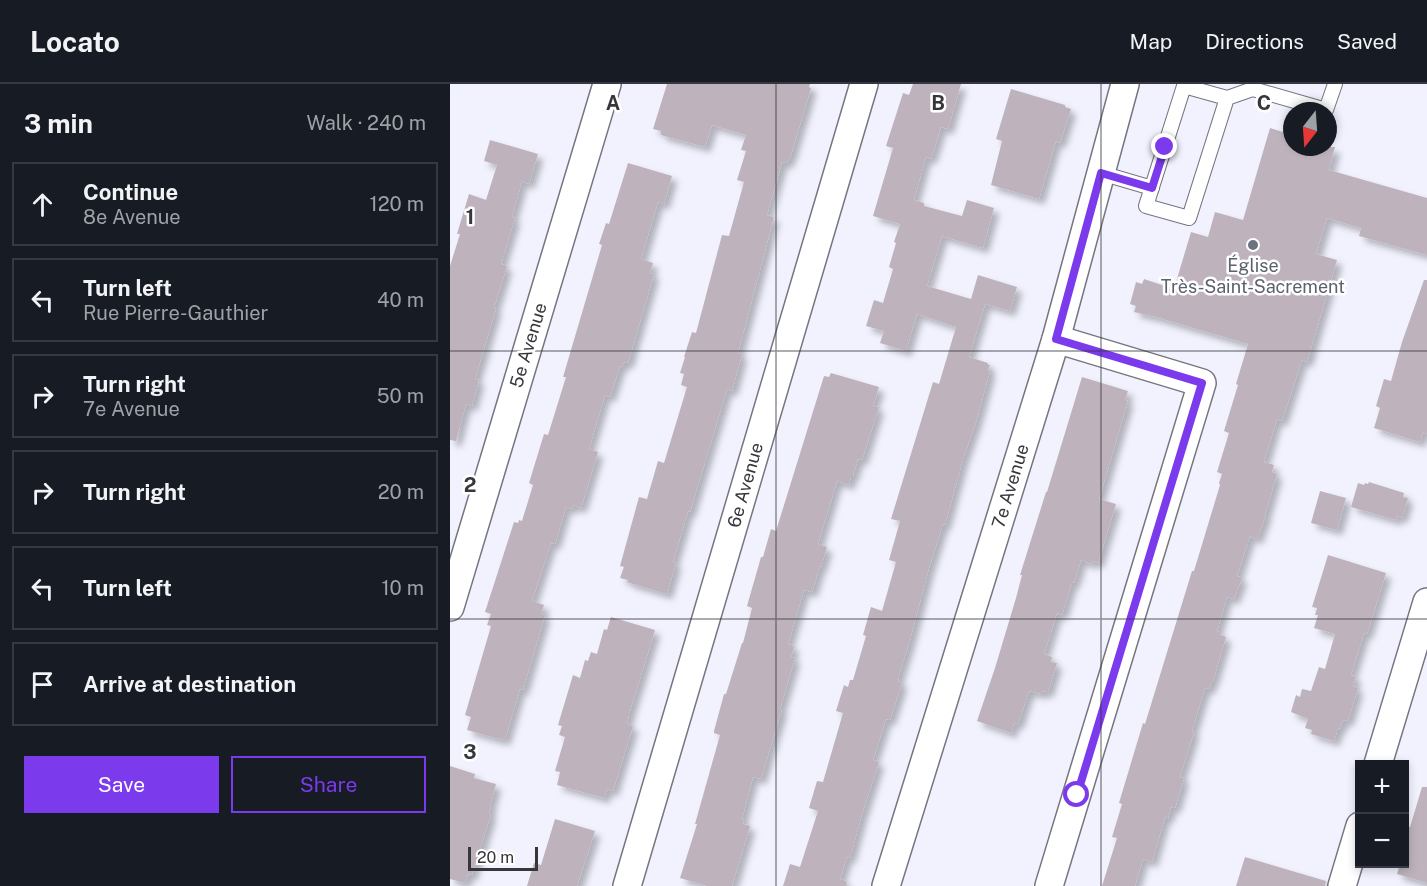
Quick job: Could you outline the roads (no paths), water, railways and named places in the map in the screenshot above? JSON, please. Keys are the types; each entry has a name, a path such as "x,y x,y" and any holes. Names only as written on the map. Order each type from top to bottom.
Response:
{"street":[{"name":"5e Avenue","path":"450,607 607,84"},
{"name":"6e Avenue","path":"627,886 864,84"},
{"name":"7e Avenue","path":"886,886 1056,339 1125,84"},
{"path":"1049,886 1202,383 1056,339"},
{"path":"1380,760 1427,602"},
{"path":"1342,886 1355,840"}],"lane":[{"path":"1227,98 1189,218 1146,206 1180,85 1227,98 1254,87 1326,110 1335,84"},
{"path":"1101,173 1152,188"}],"place":[{"name":"Église Très-Saint-Sacrement","path":"1253,245"}]}
